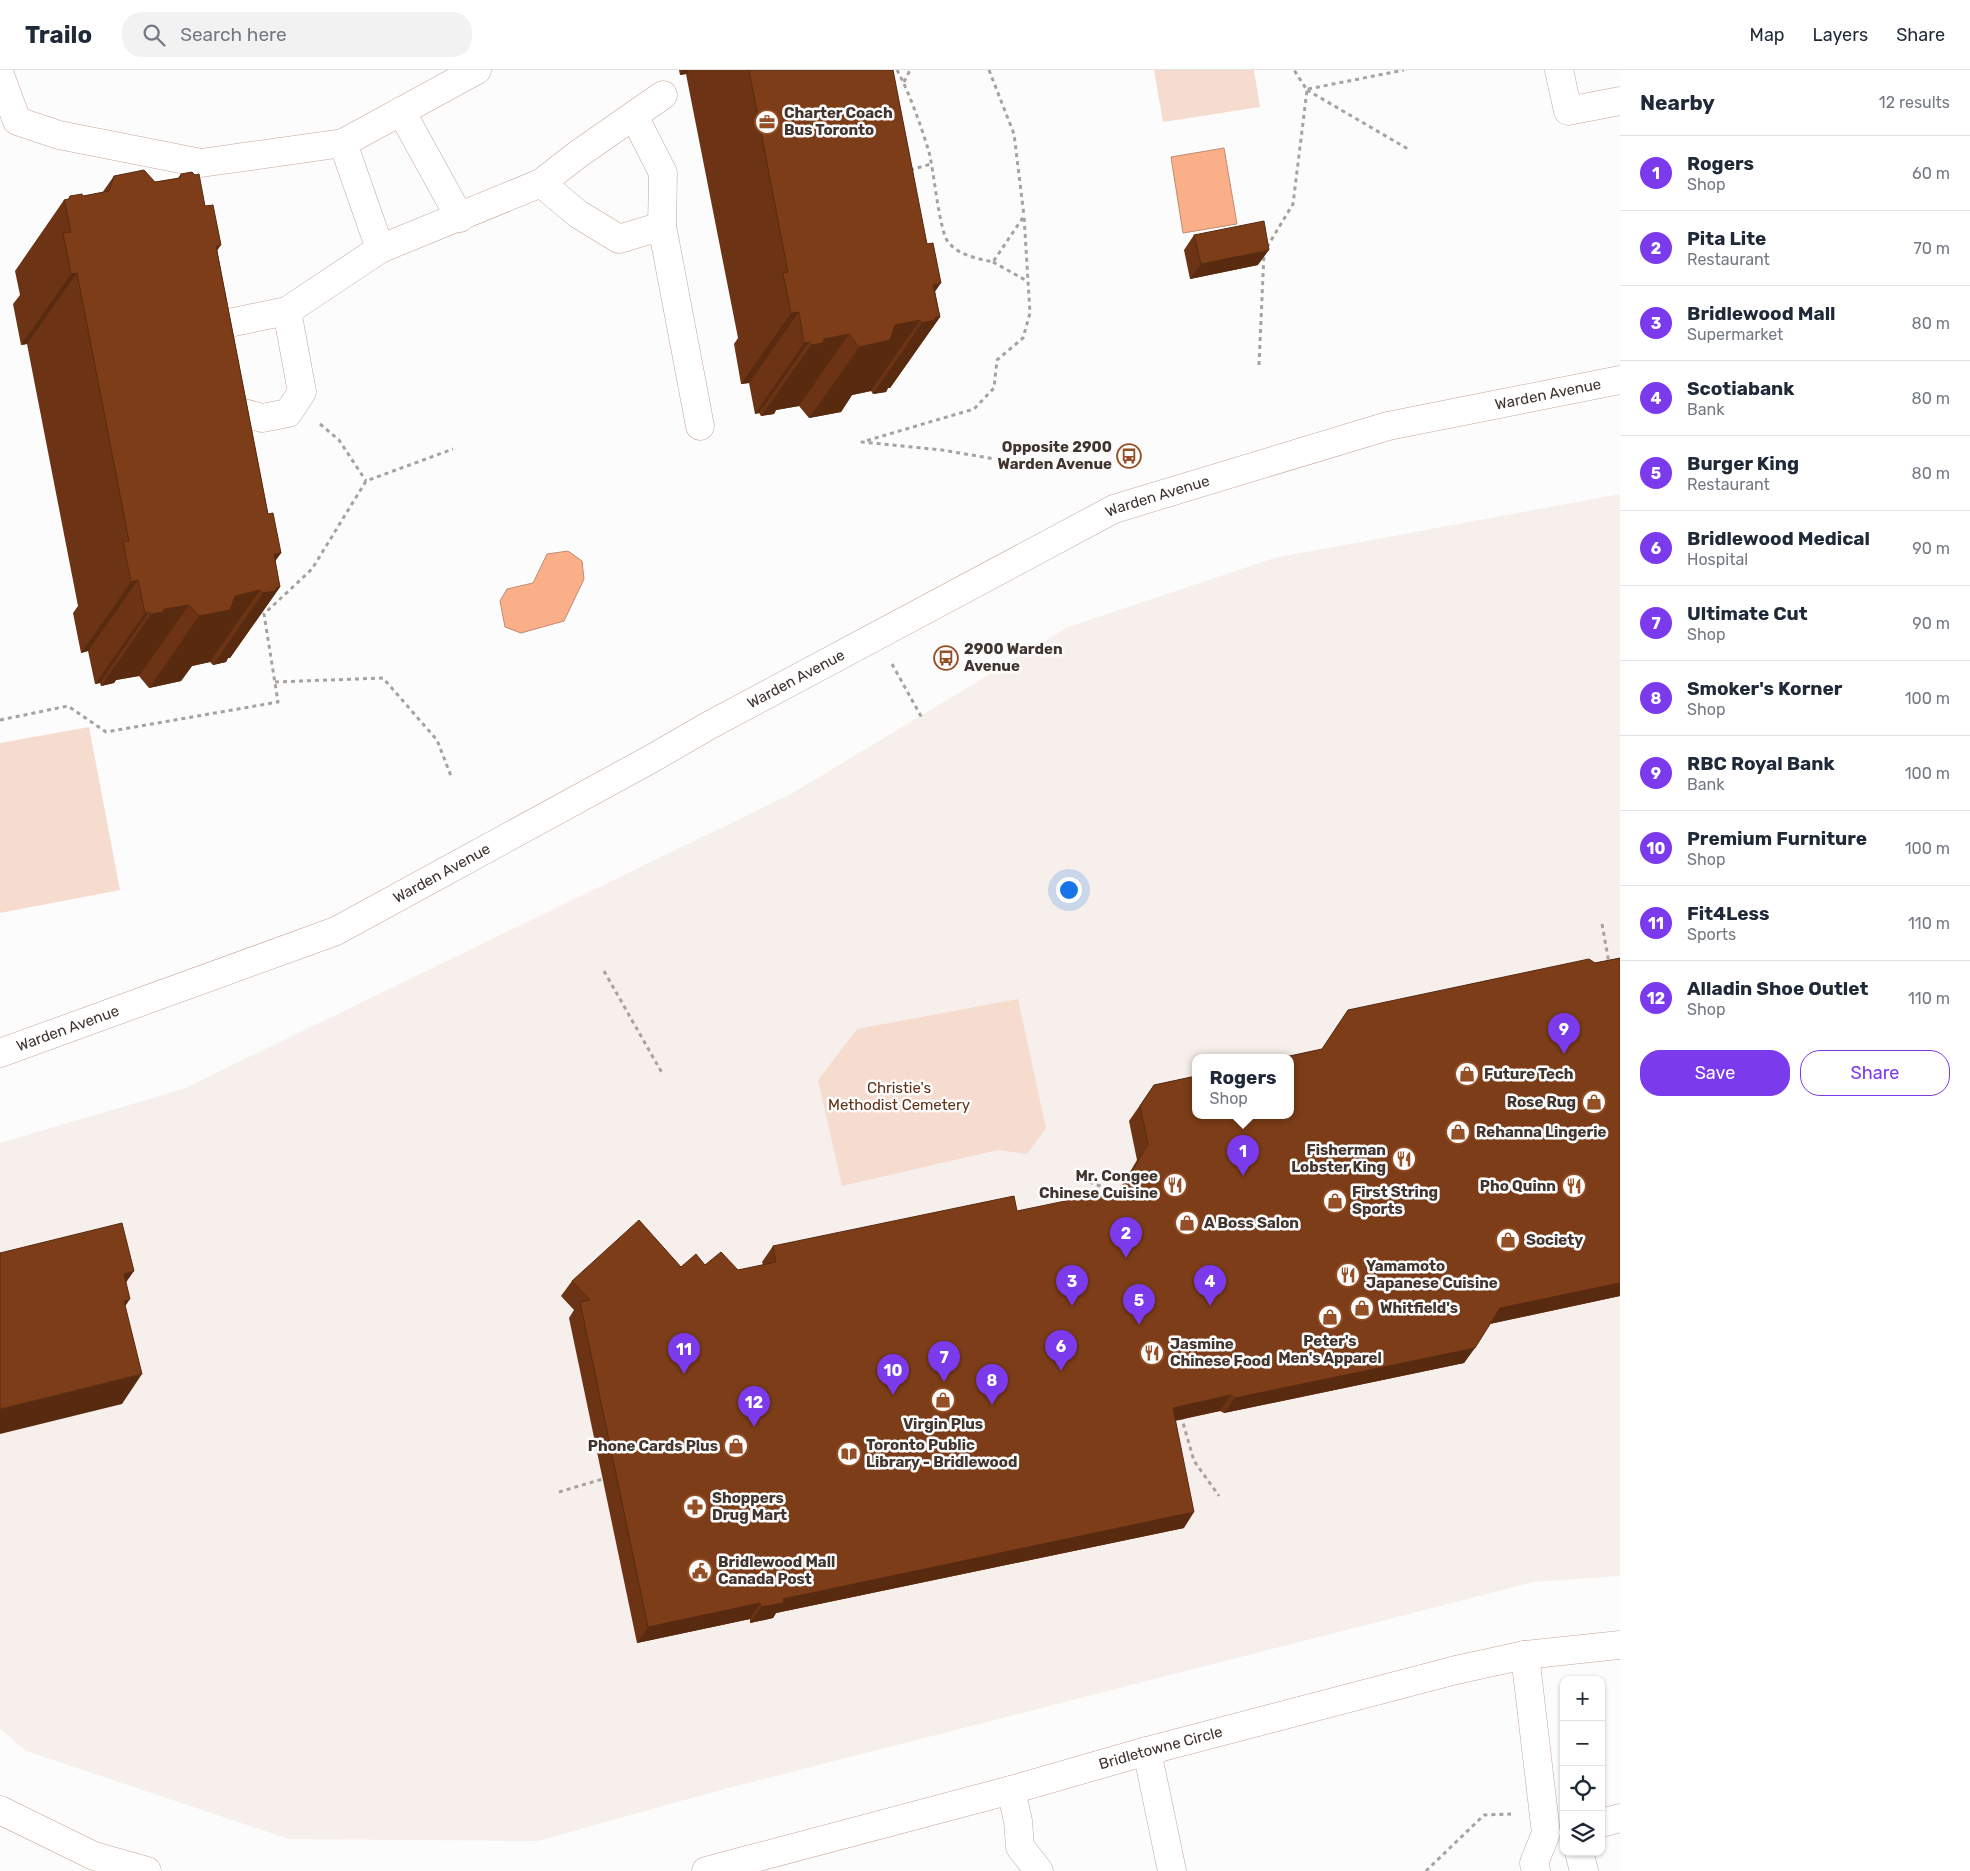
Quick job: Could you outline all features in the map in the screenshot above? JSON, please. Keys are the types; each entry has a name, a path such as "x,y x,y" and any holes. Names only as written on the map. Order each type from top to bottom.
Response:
{"main road":[{"path":"0,74 17,121 59,135 201,163 343,143 477,70"},
{"path":"1559,70 1568,111 1620,101"},
{"path":"206,344 287,311 380,249 460,218 541,183 577,155 663,95"},
{"path":"401,111 460,218"},
{"path":"634,116 663,173 662,226 700,426"},
{"path":"343,143 380,249"},
{"path":"541,183 578,214 619,239 662,226"},
{"path":"204,300 206,344 220,387 236,411 262,418 288,413 302,392 287,311"},
{"name":"Warden Avenue","path":"0,1052 336,931 708,726 1114,508 1388,426 1620,380"},
{"name":"Bridletowne Circle","path":"706,1871 1011,1790 1147,1751 1456,1670 1525,1655 1620,1646"},
{"path":"1525,1655 1555,1832 1534,1863 1536,1871"},
{"path":"1147,1751 1172,1871"},
{"path":"1011,1790 1018,1821 1020,1846 1039,1871"},
{"path":"0,1810 94,1856 146,1871"},
{"path":"1605,1822 1620,1818"},
{"path":"1580,1856 1584,1871"}],"path":[{"path":"896,70 904,83 928,152 947,241 965,256 993,262 1028,281"},
{"path":"904,83 910,70"},
{"path":"989,70 1014,134 1024,216 1030,313 1024,338 997,360 994,388 974,410 862,442 942,450 995,459"},
{"path":"1294,70 1307,90 1408,149"},
{"path":"1307,90 1404,70"},
{"path":"1259,365 1264,251 1293,204 1307,90"},
{"path":"902,172 931,164"},
{"path":"993,262 1024,216"},
{"path":"294,403 339,440 366,481"},
{"path":"264,614 312,569 366,481 453,449"},
{"path":"0,720 68,706 106,732 278,702 262,604"},
{"path":"876,636 922,718"},
{"path":"275,682 383,678 437,740 451,776"},
{"path":"1602,924 1610,963"},
{"path":"604,971 662,1074"},
{"path":"1074,1177 1118,1192 1123,1201"},
{"path":"1180,1409 1194,1461 1218,1496"},
{"path":"559,1492 612,1477"},
{"path":"1426,1871 1484,1816 1512,1814 1555,1832"}],"shaded area":[{"path":"1224,148 1237,224 1183,233 1171,157"},
{"path":"1620,494 1620,1576 1534,1582 713,1792 538,1841 289,1839 26,1751 0,1729 0,1143 183,1089 791,794 1068,627 1274,558"},
{"path":"568,551 582,561 584,579 564,621 521,633 505,627 500,601 507,589 533,583 547,554"}],"green space":[{"path":"1154,70 1254,70 1260,107 1163,122"},
{"path":"89,727 120,890 0,913 0,743"},
{"name":"Christie's Methodist Cemetery","path":"1018,999 1046,1128 1027,1154 998,1150 842,1186 818,1080 857,1029"}],"building":[{"path":"749,70 893,70 927,244 933,243 941,283 933,285 940,317 922,323 920,320 895,325 890,340 859,347 849,334 824,339 823,343 811,345 809,342 804,343 799,312 791,313 783,273 788,272"},
{"path":"144,170 155,182 180,178 181,174 192,172 195,175 199,174 205,206 213,205 221,245 216,246 268,514 273,513 281,553 274,554 280,587 276,588 275,591 263,593 260,590 235,596 230,610 199,616 189,605 164,609 163,612 145,613 138,580 131,582 123,542 129,541 77,273 71,274 63,233 71,232 64,200 69,199 70,196 82,194 83,196 109,191 114,176"},
{"path":"1264,221 1269,250 1201,264 1194,235"},
{"path":"1620,958 1620,1283 1500,1308 1475,1348 1235,1398 1231,1395 1173,1408 1194,1512 783,1599 784,1603 761,1607 760,1603 648,1627 580,1302 590,1300 572,1281 639,1220 681,1267 696,1254 705,1265 721,1252 738,1270 776,1262 773,1246 1014,1196 1017,1211 1104,1193 1115,1200 1148,1144 1140,1106 1154,1085 1192,1077 1192,1119 1294,1119 1294,1055 1322,1049 1348,1010 1589,959 1595,963"},
{"path":"122,1223 134,1271 124,1274 130,1299 124,1301 142,1374 0,1409 0,1253"}],"place":[{"name":"Charter Coach Bus Toronto","path":"767,122"},
{"name":"Opposite 2900 Warden Avenue","path":"1129,456"},
{"name":"2900 Warden Avenue","path":"946,658"},
{"name":"RBC Royal Bank","path":"1564,1054"},
{"name":"Future Tech","path":"1467,1074"},
{"name":"Rose Rug","path":"1594,1102"},
{"name":"Rehanna Lingerie","path":"1458,1132"},
{"name":"Fisherman Lobster King","path":"1404,1159"},
{"name":"Rogers","path":"1243,1176"},
{"name":"Mr. Congee Chinese Cuisine","path":"1175,1185"},
{"name":"Pho Quinn","path":"1574,1186"},
{"name":"First String Sports","path":"1335,1201"},
{"name":"A Boss Salon","path":"1187,1223"},
{"name":"Society","path":"1508,1240"},
{"name":"Pita Lite","path":"1126,1258"},
{"name":"Yamamoto Japanese Cuisine","path":"1348,1275"},
{"name":"Bridlewood Mall","path":"1072,1306"},
{"name":"Scotiabank","path":"1210,1306"},
{"name":"Whitfield's","path":"1362,1308"},
{"name":"Peter's Men's Apparel","path":"1330,1317"},
{"name":"Burger King","path":"1139,1325"},
{"name":"Jasmine Chinese Food","path":"1152,1353"},
{"name":"Bridlewood Medical","path":"1061,1371"},
{"name":"Fit4Less","path":"684,1374"},
{"name":"Ultimate Cut","path":"944,1382"},
{"name":"Premium Furniture","path":"893,1395"},
{"name":"Virgin Plus","path":"943,1400"},
{"name":"Smoker's Korner","path":"992,1405"},
{"name":"Alladin Shoe Outlet","path":"754,1427"},
{"name":"Phone Cards Plus","path":"736,1446"},
{"name":"Toronto Public Library - Bridlewood","path":"849,1454"},
{"name":"Shoppers Drug Mart","path":"695,1507"},
{"name":"Bridlewood Mall Canada Post","path":"700,1571"}]}
